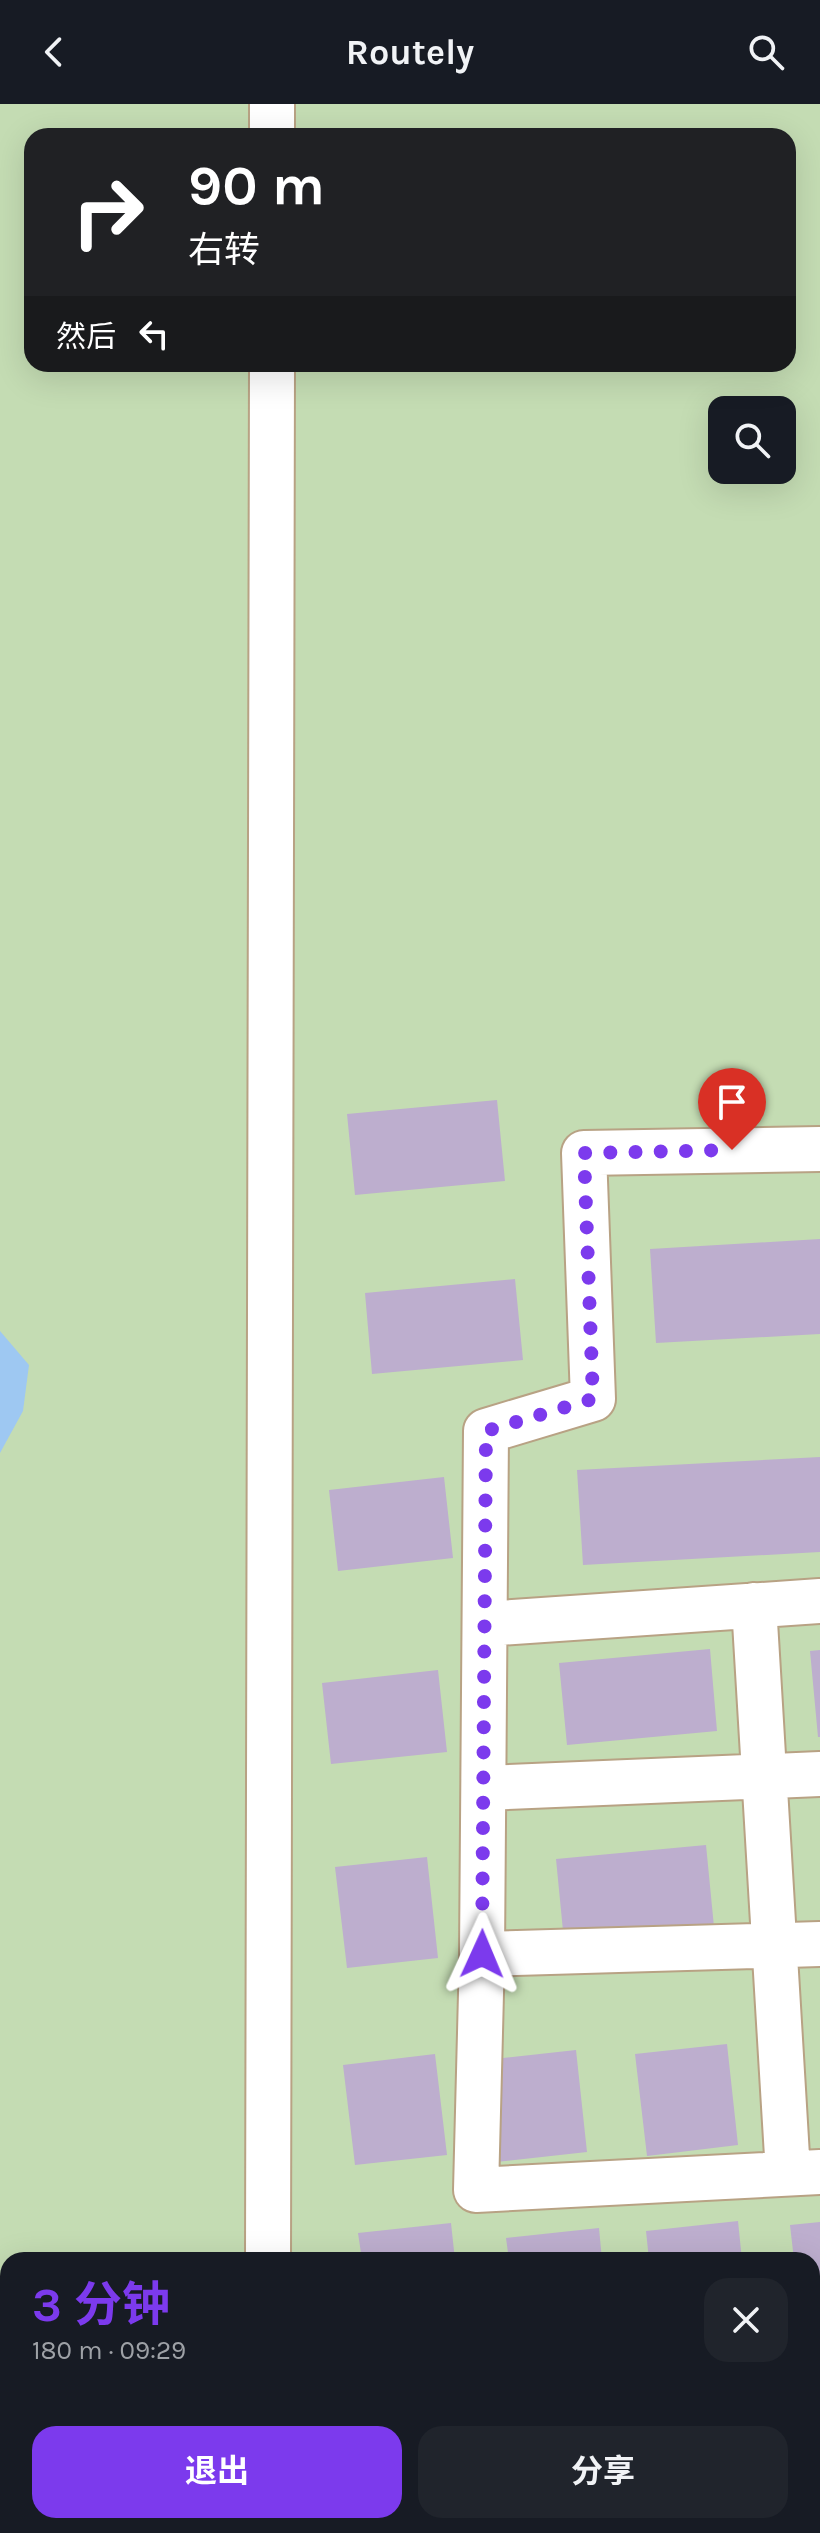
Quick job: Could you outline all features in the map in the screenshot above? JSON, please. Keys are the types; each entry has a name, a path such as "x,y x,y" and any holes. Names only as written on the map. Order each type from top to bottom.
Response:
{"street":[{"path":"272,104 272,128"},
{"path":"268,2252 272,372"},
{"path":"754,1605 773,1945 804,2172 476,2190 482,1954 486,1431 593,1399 584,1153 820,1149"},
{"path":"485,1624 820,1601"},
{"path":"484,1788 820,1774"},
{"path":"482,1954 820,1944"}],"green space":[{"path":"0,104 820,104 820,2252 0,2252"}],"water":[{"path":"0,1331 29,1365 23,1411 0,1453"}],"building":[{"path":"497,1100 505,1181 355,1195 347,1114"},
{"path":"820,1239 820,1334 656,1343 650,1249"},
{"path":"515,1279 523,1360 372,1374 365,1293"},
{"path":"820,1457 820,1552 583,1565 577,1470"},
{"path":"444,1477 453,1558 338,1571 329,1490"},
{"path":"710,1649 717,1731 567,1745 559,1663"},
{"path":"820,1650 820,1737 818,1737 810,1651"},
{"path":"438,1670 447,1752 331,1764 322,1683"},
{"path":"706,1845 714,1927 564,1941 556,1859"},
{"path":"427,1857 438,1958 347,1968 335,1867"},
{"path":"727,2044 738,2145 647,2156 635,2054"},
{"path":"576,2050 587,2152 496,2162 484,2060"},
{"path":"435,2054 447,2155 355,2165 343,2065"},
{"path":"738,2221 741,2252 648,2252 646,2231"},
{"path":"820,2222 820,2252 793,2252 790,2225"},
{"path":"451,2223 454,2252 361,2252 358,2233"},
{"path":"599,2228 601,2252 508,2252 506,2238"}],"route":[{"path":"482,1954 486,1431 593,1399 584,1153 732,1150"}]}
